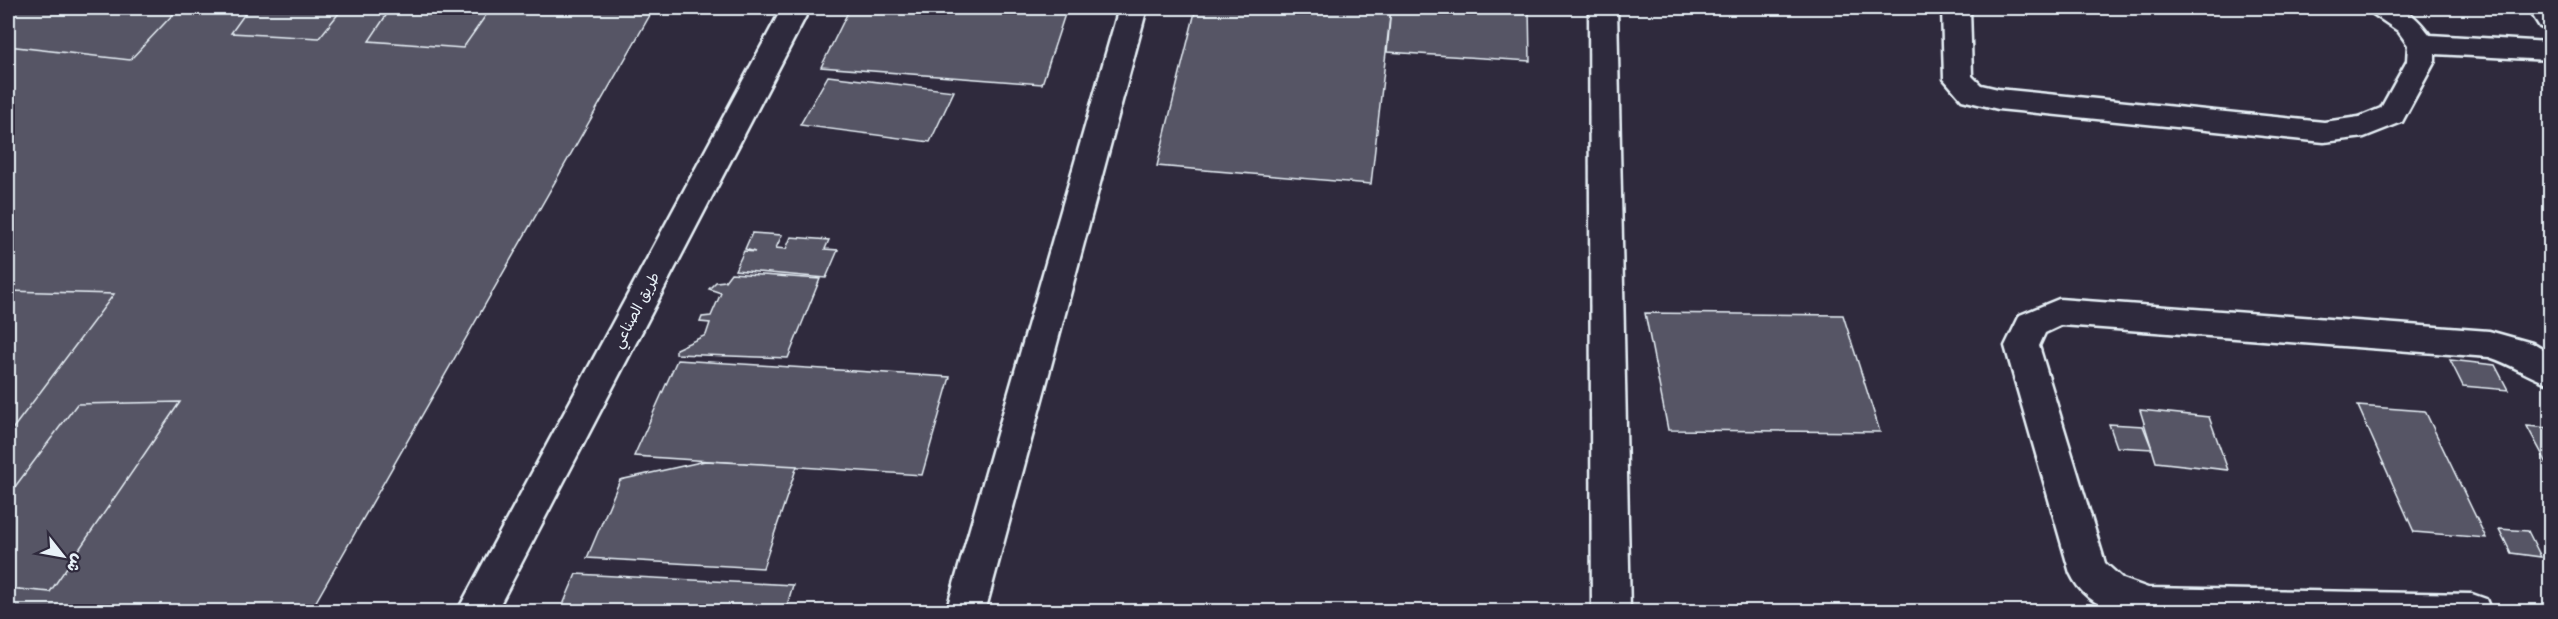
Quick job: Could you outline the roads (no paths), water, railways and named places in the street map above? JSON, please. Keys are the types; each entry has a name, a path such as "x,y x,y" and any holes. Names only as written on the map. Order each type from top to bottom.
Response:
{"street":[{"name":"طريق الصناعي","path":"476,612 796,8"},
{"path":"965,612 1133,8"},
{"path":"1603,8 1611,612"},
{"path":"1956,8 1958,79 1971,93 1998,99 2324,132 2364,127 2392,114 2421,61 2422,44 2408,26 2383,8"},
{"path":"2541,8 2550,21"},
{"path":"2422,44 2550,51"},
{"path":"2472,612 2148,606 2110,592 2089,573 2022,346 2032,324 2059,312 2489,344 2520,353 2550,370"}]}
